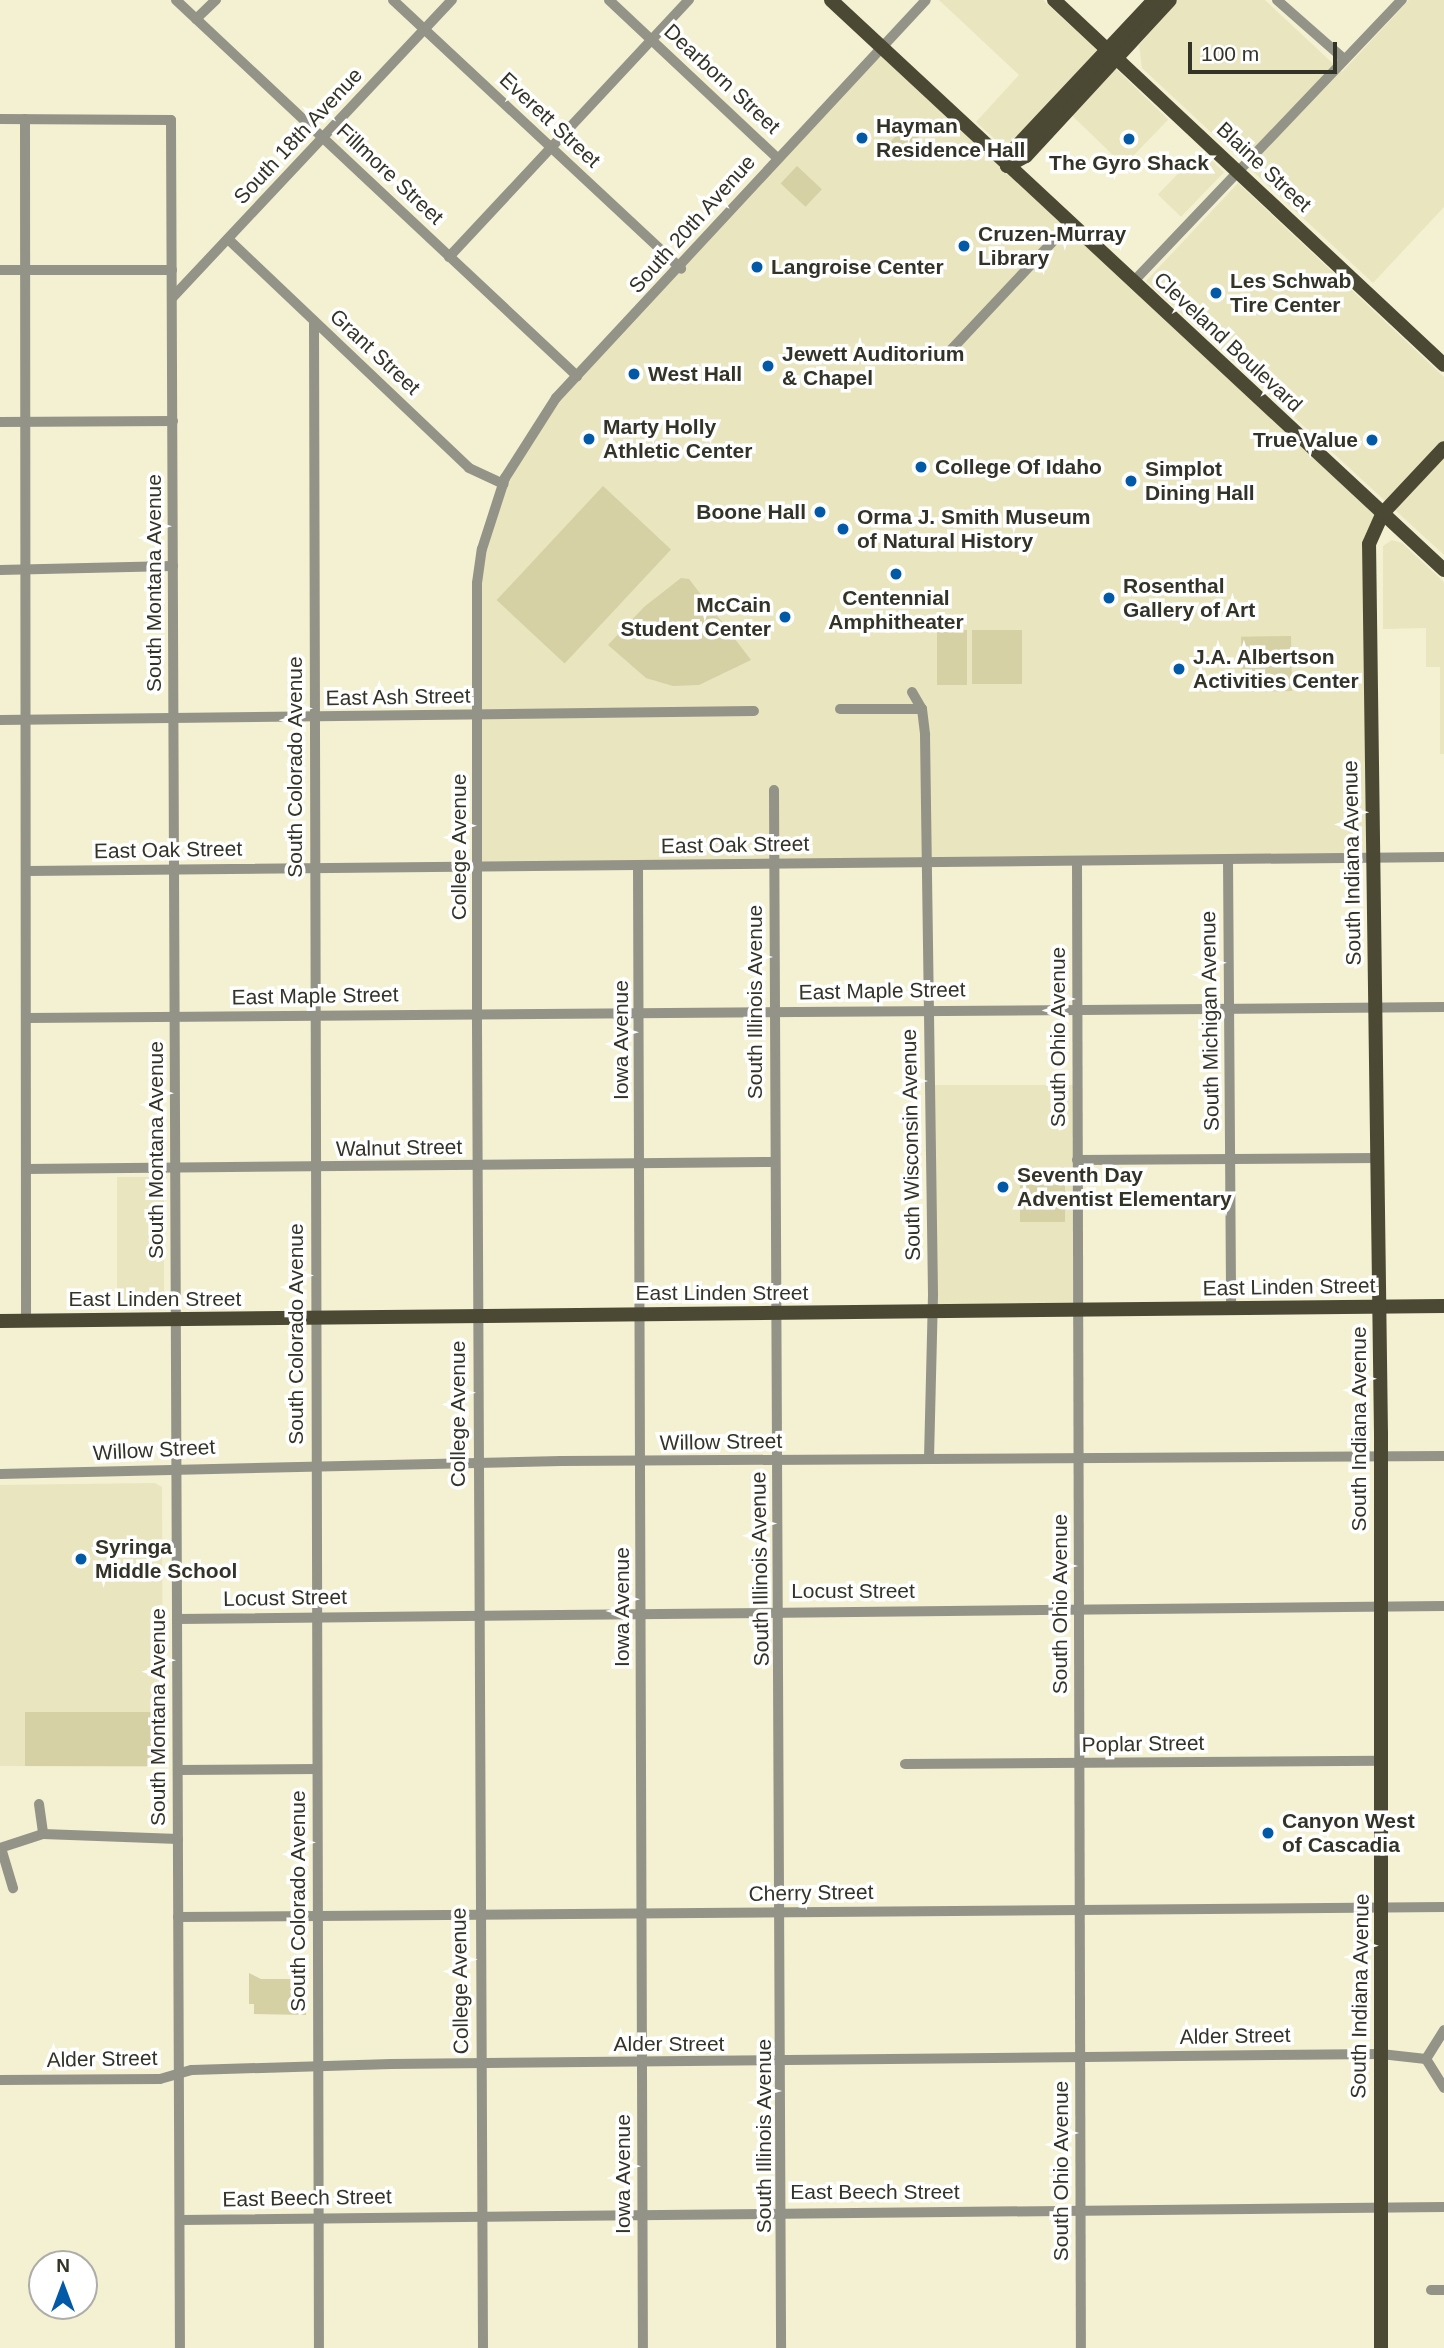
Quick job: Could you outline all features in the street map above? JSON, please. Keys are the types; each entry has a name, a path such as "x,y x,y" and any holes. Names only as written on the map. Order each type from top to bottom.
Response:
{"main road":[{"name":"Cleveland Boulevard","path":"831,0 1444,570"},
{"name":"Blaine Street","path":"1054,0 1444,365"},
{"path":"1007,166 1026,156 1154,0"},
{"path":"1112,53 1170,0"},
{"name":"South Indiana Avenue","path":"1381,2348 1383,1907 1380,1456 1369,544 1383,513 1444,447"},
{"name":"East Linden Street","path":"0,1321 1444,1306"}],"street":[{"name":"Fillmore Street","path":"176,0 577,376"},
{"path":"196,19 216,0"},
{"name":"Everett Street","path":"393,0 681,269"},
{"name":"South 18th Avenue","path":"172,298 452,0"},
{"name":"Dearborn Street","path":"609,0 777,158"},
{"path":"449,257 689,0"},
{"name":"South 20th Avenue","path":"503,484 556,398 681,269 777,158 926,0"},
{"path":"1277,0 1344,59"},
{"path":"1133,282 1402,0"},
{"path":"0,120 25,119 26,1321"},
{"name":"South Montana Avenue","path":"25,119 171,120 180,2348"},
{"path":"949,352 1070,223"},
{"name":"Grant Street","path":"228,239 470,468 503,484"},
{"path":"0,270 172,270"},
{"name":"South Colorado Avenue","path":"314,321 318,2348"},
{"path":"0,422 173,421"},
{"name":"College Avenue","path":"483,2348 478,1914 477,583 503,484"},
{"path":"0,569 173,566"},
{"path":"912,692 922,709"},
{"path":"840,709 922,709"},
{"name":"South Wisconsin Avenue","path":"922,709 927,862 932,1312 929,1459"},
{"name":"East Ash Street","path":"0,720 754,711"},
{"name":"South Illinois Avenue","path":"774,790 773,1163 781,1610 781,2348"},
{"name":"East Oak Street","path":"27,871 1444,857"},
{"name":"South Michigan Avenue","path":"1228,859 1231,1308"},
{"name":"South Ohio Avenue","path":"1077,861 1081,2348"},
{"name":"Iowa Avenue","path":"638,865 643,2348"},
{"name":"East Maple Street","path":"26,1018 1444,1007"},
{"path":"1077,1160 1230,1162 1378,1158"},
{"name":"Walnut Street","path":"26,1169 315,1169 773,1163"},
{"name":"Willow Street","path":"0,1474 177,1472 190,1466 1444,1456"},
{"name":"Locust Street","path":"177,1619 781,1610 1444,1606"},
{"name":"Poplar Street","path":"905,1764 1381,1761"},
{"path":"178,1770 317,1769"},
{"path":"39,1804 43,1834"},
{"path":"13,1888 0,1848 43,1834 178,1839"},
{"name":"Cherry Street","path":"178,1916 1444,1907"},
{"path":"1444,2030 1426,2059 1444,2088"},
{"name":"Alder Street","path":"0,2080 160,2079 179,2074 318,2067 480,2064 1381,2054 1426,2059"},
{"name":"East Beech Street","path":"180,2220 783,2211 1444,2207"},
{"path":"1431,2290 1444,2290"}],"shaded area":[{"path":"939,0 1043,0 1098,51 1006,149 976,122 1019,75"},
{"path":"1178,0 1265,0 1342,72 1409,0 1444,0 1444,207 1373,283 1142,68 1139,45"},
{"name":"College Of Idaho","path":"882,47 1383,513 1373,529 1373,858 477,867 477,583 505,478 556,398"},
{"path":"1115,68 1168,119 1124,165 1071,114"},
{"path":"907,123 921,135 898,161 884,149"},
{"path":"1201,150 1224,172 1181,217 1158,195"},
{"path":"797,166 822,189 805,207 781,184"},
{"path":"1238,183 1444,377 1444,555 1146,281"},
{"path":"603,486 671,549 565,664 497,600"},
{"path":"1392,540 1402,543 1444,582 1444,754 1440,754 1440,667 1426,667 1426,628 1383,629 1383,546"},
{"path":"681,578 689,579 751,660 699,685 673,686 646,678 608,645 644,607"},
{"path":"937,630 967,630 967,685 937,685"},
{"path":"972,630 1022,630 1022,684 972,684"},
{"path":"1291,636 1292,691 1242,692 1241,637"},
{"name":"Seventh Day Adventist Elementary","path":"929,1085 1077,1085 1077,1310 929,1310"},
{"path":"117,1177 164,1177 164,1310 117,1310"},
{"path":"1020,1185 1065,1185 1065,1222 1020,1222"},
{"name":"Syringa Middle School","path":"155,1483 162,1487 163,1767 0,1766 0,1485"},
{"path":"25,1712 152,1712 152,1766 25,1766"},
{"path":"249,1973 261,1979 305,1979 306,2015 254,2014 254,2004 249,2004"}],"place":[{"name":"Hayman Residence Hall","path":"862,138"},
{"name":"The Gyro Shack","path":"1129,139"},
{"name":"Cruzen-Murray Library","path":"964,246"},
{"name":"Langroise Center","path":"757,267"},
{"name":"Les Schwab Tire Center","path":"1216,293"},
{"name":"Jewett Auditorium & Chapel","path":"768,366"},
{"name":"West Hall","path":"634,374"},
{"name":"Marty Holly Athletic Center","path":"589,439"},
{"name":"True Value","path":"1372,440"},
{"name":"College Of Idaho","path":"921,467"},
{"name":"Simplot Dining Hall","path":"1131,481"},
{"name":"Boone Hall","path":"820,512"},
{"name":"Orma J. Smith Museum of Natural History","path":"843,529"},
{"name":"Centennial Amphitheater","path":"896,574"},
{"name":"Rosenthal Gallery of Art","path":"1109,598"},
{"name":"McCain Student Center","path":"785,617"},
{"name":"J.A. Albertson Activities Center","path":"1179,669"},
{"name":"Seventh Day Adventist Elementary","path":"1003,1187"},
{"name":"Syringa Middle School","path":"81,1559"},
{"name":"Canyon West of Cascadia","path":"1268,1833"}]}
